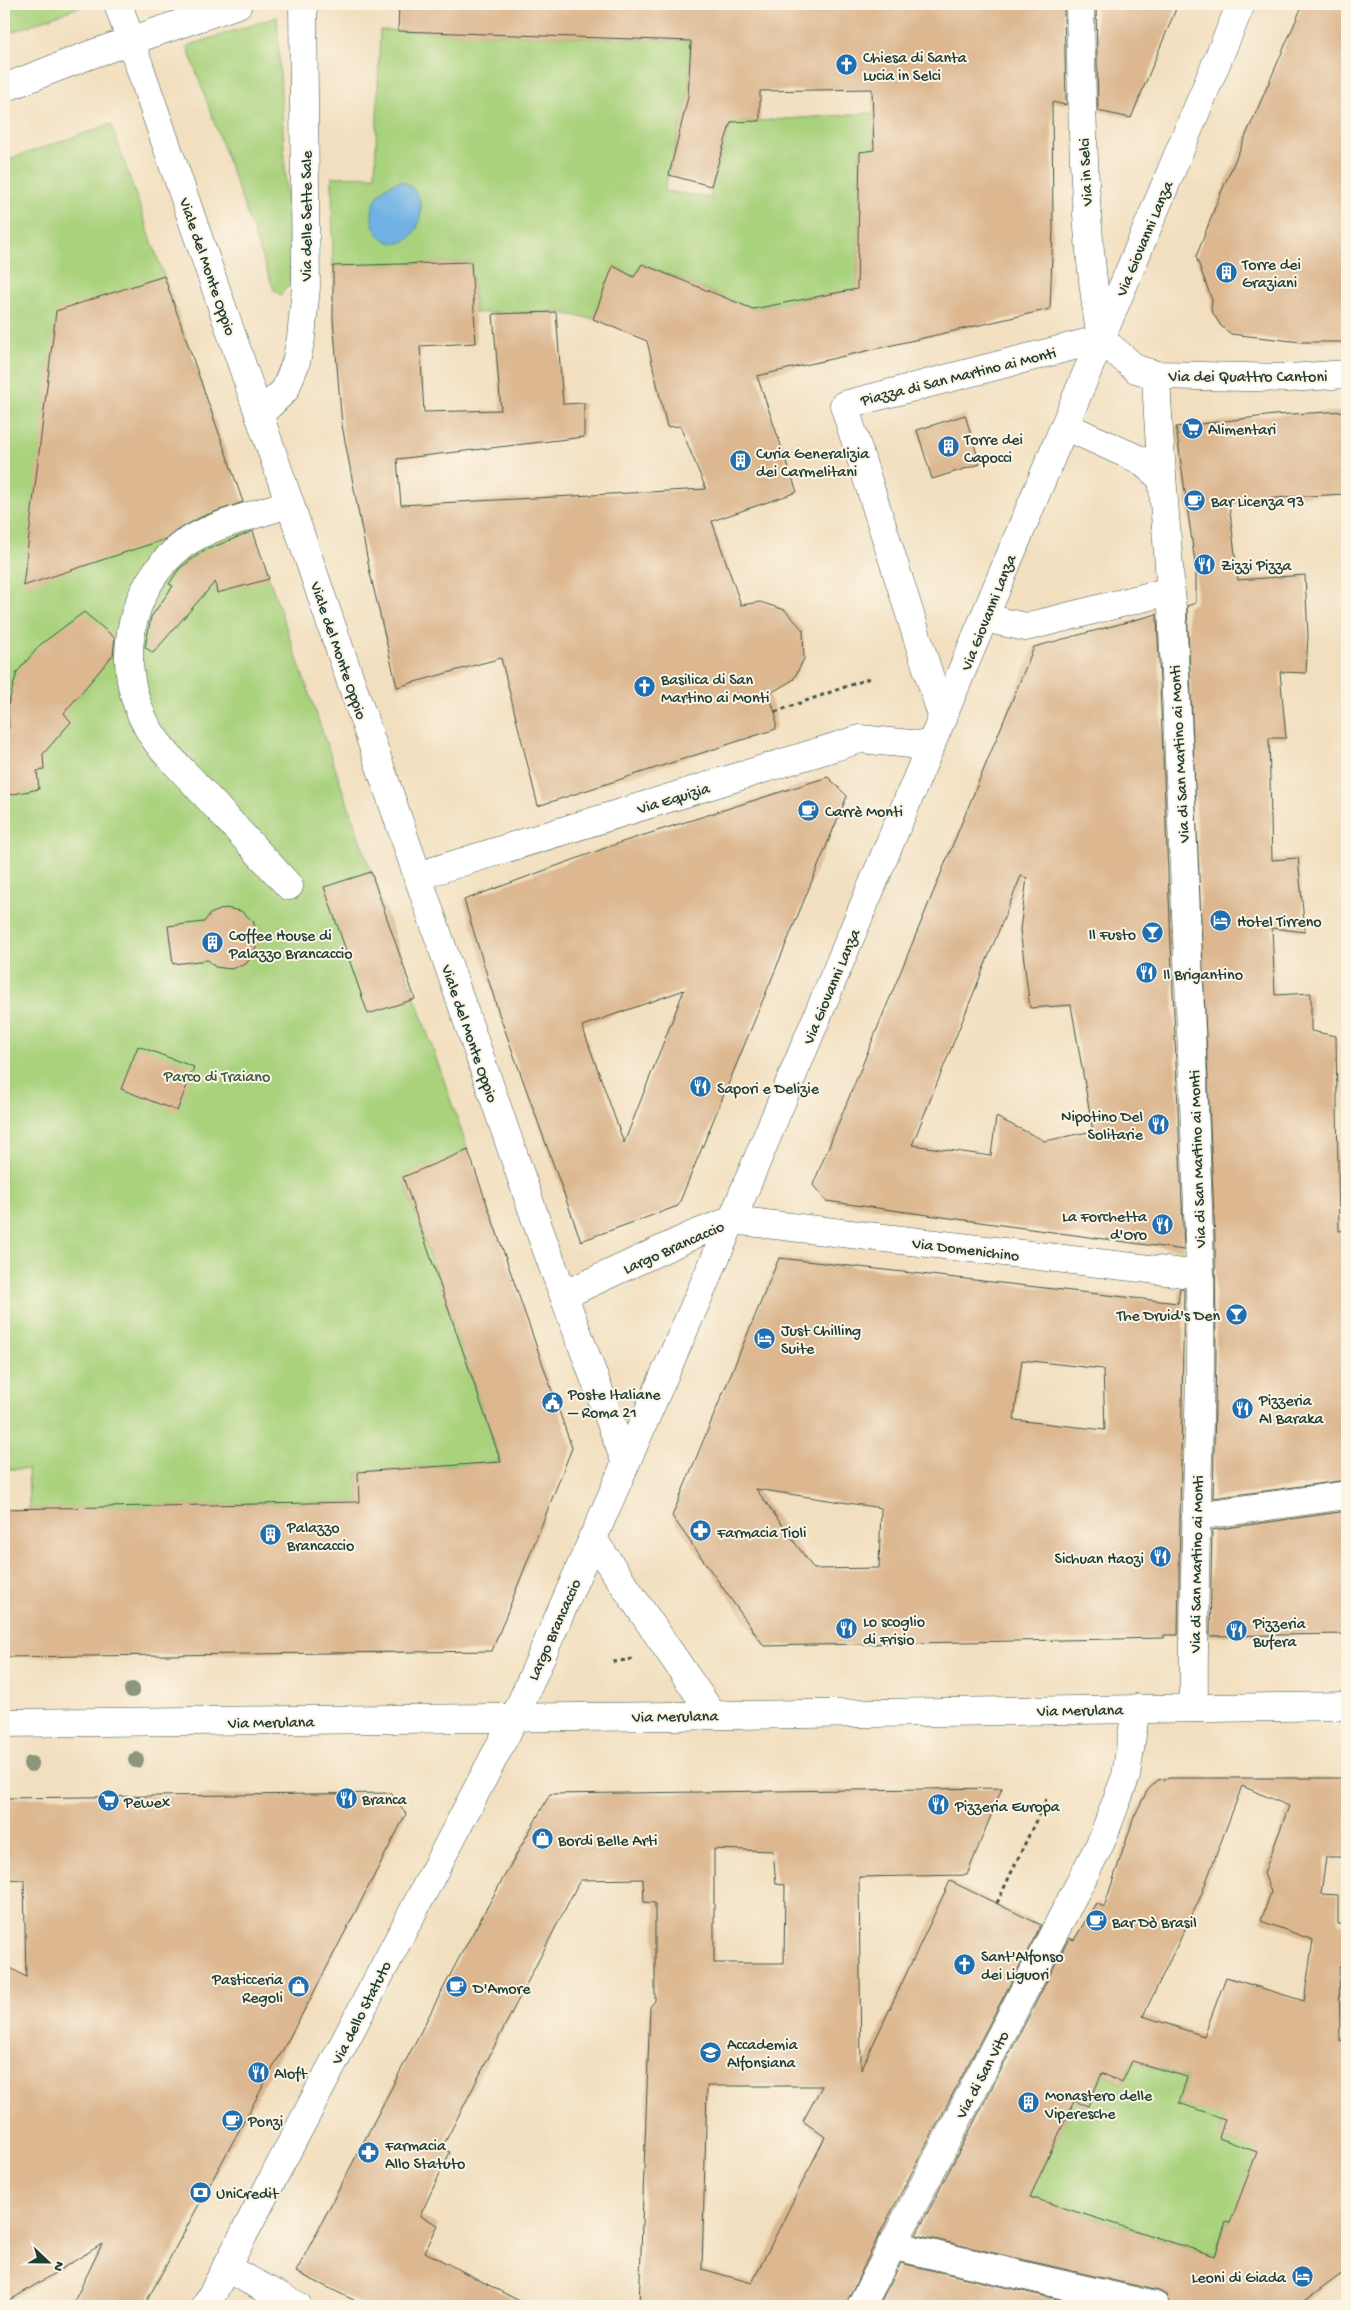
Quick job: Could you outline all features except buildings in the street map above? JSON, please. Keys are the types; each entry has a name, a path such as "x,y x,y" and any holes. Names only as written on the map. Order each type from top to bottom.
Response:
{"street":[{"name":"Viale del Monte Oppio","path":"118,4 417,876 564,1295"},
{"path":"4,88 92,54 238,4"},
{"name":"Via delle Sette Sale","path":"260,415 285,390 296,362 301,338 306,287 302,4"},
{"name":"Via in Selci","path":"1080,4 1084,182 1091,278 1101,339"},
{"name":"Via Giovanni Lanza","path":"732,1220 1241,4"},
{"name":"Via dei Quattro Cantoni","path":"1101,339 1136,369 1156,374 1289,378 1347,374"},
{"name":"Piazza di San Martino ai Monti","path":"943,719 844,405 1101,339"},
{"path":"984,618 1026,627 1171,600 1156,374"},
{"path":"1065,426 1140,460 1162,479"},
{"path":"289,886 157,743 144,720 134,696 131,680 130,645 135,611 140,596 148,582 176,551 195,538 212,530 290,504"},
{"name":"Via di San Martino ai Monti","path":"1171,600 1200,1275 1194,1708"},
{"name":"Via Equizia","path":"417,876 860,739 931,746"},
{"name":"Via Domenichino","path":"732,1220 1200,1275"},
{"name":"Largo Brancaccio","path":"564,1295 693,1235 732,1220"},
{"name":"Largo Brancaccio","path":"514,1719 732,1220"},
{"path":"564,1295 626,1461"},
{"path":"1196,1516 1347,1495"},
{"path":"592,1538 712,1714"},
{"name":"Via Merulana","path":"4,1723 514,1719 712,1714 1347,1706"},
{"name":"Via di San Vito","path":"861,2306 1101,1842 1126,1776 1136,1708"},
{"name":"Via dello Statuto","path":"206,2306 514,1719"},
{"path":"892,2245 1154,2306"},
{"path":"226,2268 298,2306"}],"path":[{"path":"65,4 67,11"},
{"path":"775,712 870,678"},
{"path":"613,1662 634,1659 640,1654"},
{"path":"996,1903 1046,1800"}],"green space":[{"path":"4,4 87,4 4,35"},
{"path":"277,17 291,281 281,295 274,290 187,46"},
{"path":"380,30 691,41 688,97 664,191 711,198 711,186 732,119 743,122 873,113 874,150 860,152 857,289 753,309 642,264 634,277 614,266 593,319 556,312 475,313 471,262 333,267 332,177 375,176"},
{"name":"Parco di Traiano","path":"111,124 468,1150 403,1178 501,1462 358,1472 359,1502 29,1509 28,1469 4,1469 4,161"},
{"path":"1132,2061 1187,2077 1179,2103 1225,2118 1219,2138 1250,2149 1265,2131 1248,2227 1226,2222 1215,2256 1080,2213 1028,2200 1074,2101 1088,2105 1102,2073 1122,2083"}],"water":[{"path":"401,181 413,188 419,199 421,211 419,223 413,234 405,241 395,243 384,239 376,230 373,224 372,209 374,202 387,186"}],"place":[{"name":"Chiesa di Santa Lucia in Selci","path":"847,65"},
{"name":"Torre dei Graziani","path":"1226,272"},
{"name":"Alimentari","path":"1192,428"},
{"name":"Torre dei Capocci","path":"948,447"},
{"name":"Curia Generalizia dei Carmelitani","path":"740,461"},
{"name":"Bar Licenza 93","path":"1195,500"},
{"name":"Zizzi Pizza","path":"1205,564"},
{"name":"Basilica di San Martino ai Monti","path":"645,687"},
{"name":"Carrè Monti","path":"809,810"},
{"name":"Hotel Tirreno","path":"1221,920"},
{"name":"Il Fusto","path":"1152,933"},
{"name":"Coffee House di Palazzo Brancaccio","path":"213,943"},
{"name":"Il Brigantino","path":"1147,973"},
{"name":"Sapori e Delizie","path":"701,1087"},
{"name":"Nipotino Del Solitarie","path":"1159,1124"},
{"name":"La Forchetta d'Oro","path":"1163,1224"},
{"name":"The Druid's Den","path":"1236,1314"},
{"name":"Just Chilling Suite","path":"765,1338"},
{"name":"Poste Italiane – Roma 21","path":"552,1402"},
{"name":"Pizzeria Al Baraka","path":"1243,1408"},
{"name":"Farmacia Tioli","path":"701,1531"},
{"name":"Palazzo Brancaccio","path":"271,1535"},
{"name":"Sichuan Haozi","path":"1160,1557"},
{"name":"Lo scoglio di Frisio","path":"847,1629"},
{"name":"Pizzeria Bufera","path":"1237,1631"},
{"name":"Branca","path":"346,1798"},
{"name":"Pewex","path":"108,1801"},
{"name":"Pizzeria Europa","path":"939,1805"},
{"name":"Bordi Belle Arti","path":"542,1839"},
{"name":"Bar Dò Brasil","path":"1096,1921"},
{"name":"Sant'Alfonso dei Liguori","path":"965,1964"},
{"name":"Pasticceria Regoli","path":"299,1987"},
{"name":"D'Amore","path":"457,1987"},
{"name":"Accademia Alfonsiana","path":"711,2052"},
{"name":"Aloft","path":"258,2072"},
{"name":"Monastero delle Viperesche","path":"1029,2103"},
{"name":"Ponzi","path":"232,2120"},
{"name":"Farmacia Allo Statuto","path":"369,2153"},
{"name":"UniCredit","path":"200,2192"},
{"name":"Leoni di Giada","path":"1302,2276"}]}
